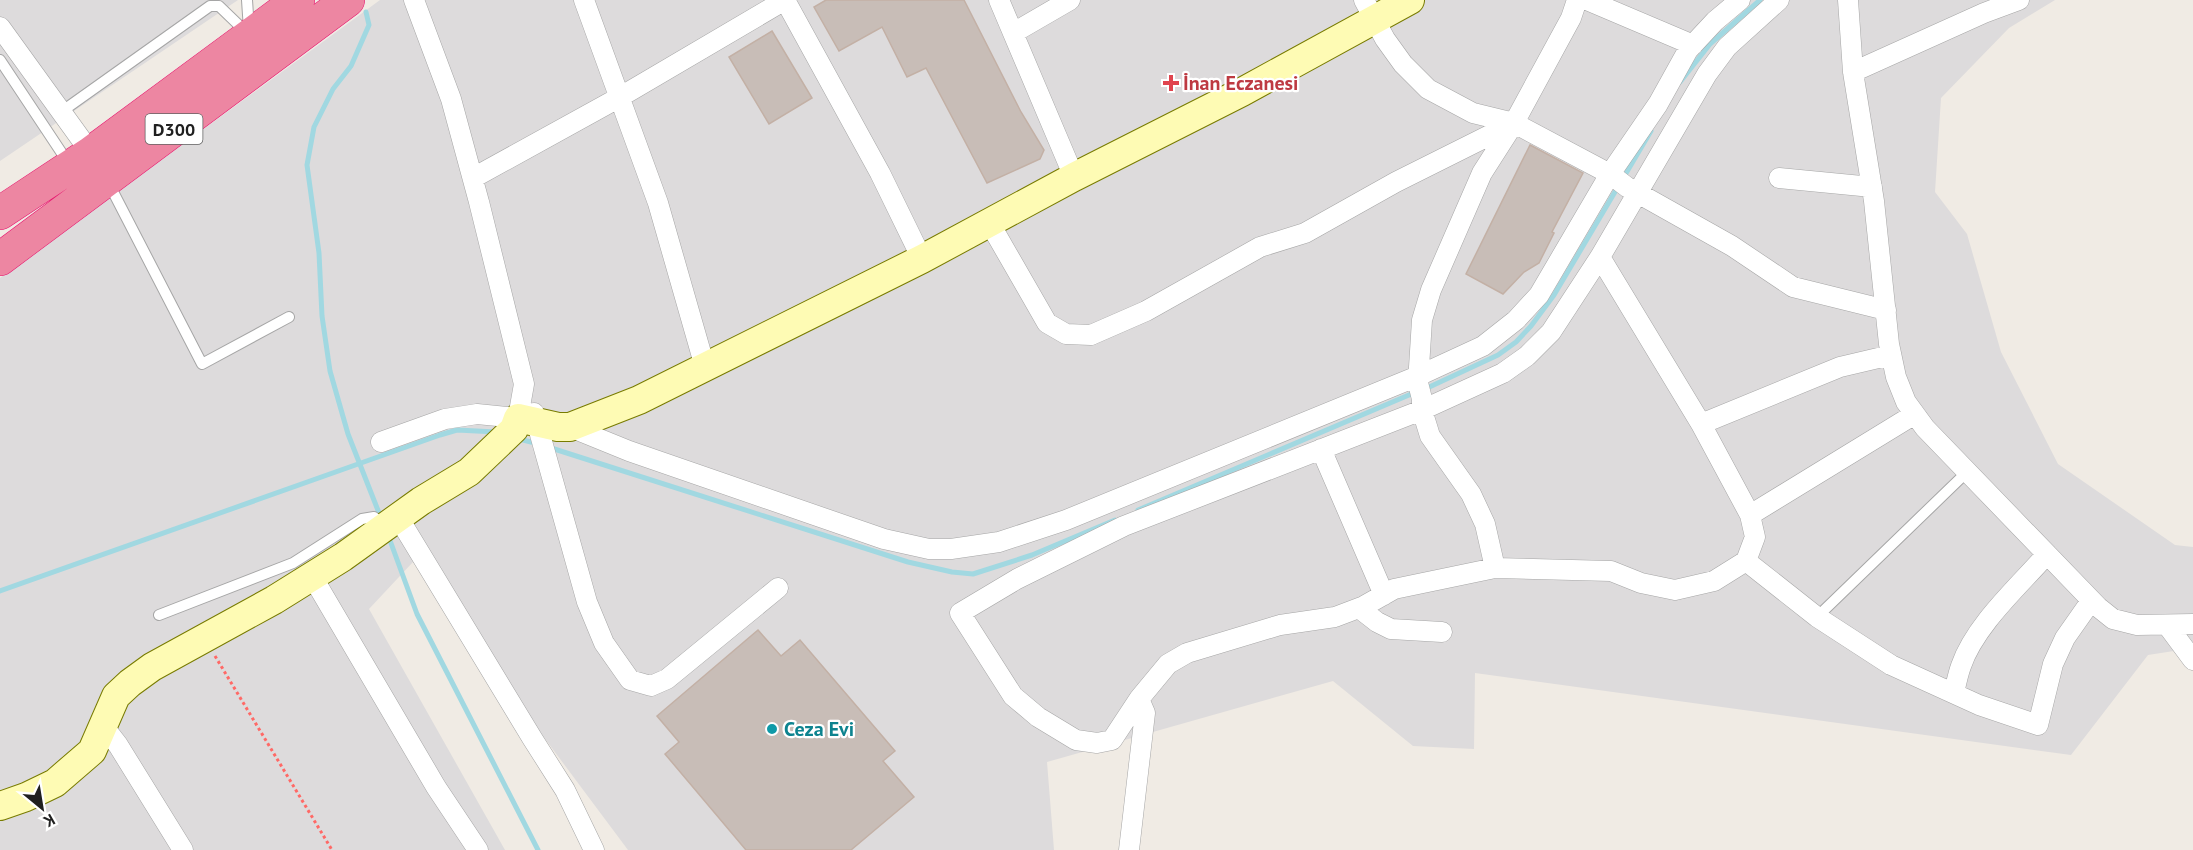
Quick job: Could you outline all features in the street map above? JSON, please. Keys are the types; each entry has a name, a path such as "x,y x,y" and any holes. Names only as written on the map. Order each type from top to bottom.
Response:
{"highway":[{"name":"D300","path":"0,259 89,167 250,36 298,0"},
{"name":"D300","path":"0,213 89,167 348,0"}],"street":[{"path":"414,0 451,99 473,178 524,384 528,427 547,464 587,602 604,643 630,680 651,686 667,680 778,588"},
{"path":"584,0 658,202 705,367"},
{"path":"473,178 620,97 785,0 880,173 922,259"},
{"path":"999,0 1074,177"},
{"path":"1013,33 1070,0"},
{"path":"381,442 445,418 477,414 528,427 570,427 639,400 922,259 1074,177 1242,92 1369,10 1410,0"},
{"path":"1495,568 1485,524 1471,494 1430,436 1420,392 1422,320 1431,290 1482,173 1514,123 1571,18 1577,0"},
{"path":"1587,0 1693,45"},
{"path":"570,427 629,451 884,539 928,549 959,549 999,542 1066,520 1420,392 1503,373 1527,356 1551,332 1600,257 1623,183 1658,104 1693,45 1740,0"},
{"path":"1600,257 1701,424 1750,515 1755,537 1746,561 1714,581 1675,590 1641,583 1611,571 1495,568 1394,589 1359,608 1335,617 1280,625 1187,653 1168,664 1139,699 1112,740 1097,743 1076,740 1038,717 1013,696 960,613 1027,574 1124,526 1321,449 1420,392 1500,334 1539,295 1727,47 1779,0"},
{"path":"1848,0 1853,72 1872,187 1892,355 1896,377 1906,402 1925,428 2091,601 2113,620 2137,625 2193,624"},
{"path":"1853,72 1984,13 2019,0"},
{"path":"1369,10 1403,64 1428,89 1473,113 1514,123 1732,246 1793,287 1886,310"},
{"path":"0,27 61,112 89,167"},
{"path":"989,222 1047,323 1066,333 1091,335 1146,311 1260,248 1305,233 1396,182 1514,123"},
{"path":"1779,178 1872,187"},
{"path":"1701,424 1840,367 1892,355"},
{"path":"1750,515 1915,414"},
{"path":"0,806 55,783 92,751 116,696 130,682 312,576 384,523 469,472 492,450 528,427"},
{"path":"1321,449 1384,595"},
{"path":"384,523 532,738 565,790 594,850"},
{"path":"1954,693 1961,665 1971,644 2047,554"},
{"path":"1746,561 1817,617 1891,665 1979,705 2038,725 2053,664 2065,638 2091,601"},
{"path":"312,576 436,787 478,850"},
{"path":"1359,608 1377,622 1391,628 1442,632"},
{"path":"2167,625 2193,660"},
{"path":"1129,850 1145,713 1139,699"},
{"path":"104,726 183,850"}],"lane":[{"path":"247,0 250,36"},
{"path":"61,112 210,6 219,6 250,36"},
{"path":"0,60 89,167 202,363 289,317"},
{"path":"1817,617 1968,471"},
{"path":"159,615 293,563 384,523"}],"path":[{"path":"205,639 332,850"}],"shaded area":[{"path":"0,0 238,0 0,161"},
{"path":"380,0 2055,0 2009,28 1941,98 1935,192 1967,234 2001,352 2058,464 2175,545 2193,547 2193,648 2148,655 2071,755 1475,673 1474,749 1413,746 1333,681 1047,762 1054,850 628,850 413,562 369,609 505,850 0,850 0,278"}],"building":[{"path":"826,0 964,0 1021,112 1044,150 1040,159 987,183 926,68 907,77 882,27 839,51 814,7"},
{"path":"772,31 812,98 769,124 729,57"},
{"path":"1530,145 1583,173 1552,232 1554,233 1539,263 1524,272 1503,294 1466,274"},
{"name":"Ceza Evi","path":"758,630 781,656 800,640 895,751 883,761 914,797 851,850 746,850 665,754 679,742 657,716"}],"waterway":[{"path":"1680,82 1710,44 1760,0"},
{"path":"366,12 369,25 351,66 333,89 314,127 307,165 319,253 322,316 330,371 348,434 381,518"},
{"path":"1425,389 1498,355 1516,342 1531,326 1554,295 1651,131"},
{"path":"1138,510 1416,392"},
{"path":"0,591 440,435 457,430 496,432"},
{"path":"519,439 539,444"},
{"path":"548,447 908,562 952,572 973,574 1032,555 1115,520"},
{"path":"388,535 417,614 538,850"}],"place":[{"name":"İnan Eczanesi","path":"1171,83"},
{"name":"Ceza Evi","path":"772,729"}]}
